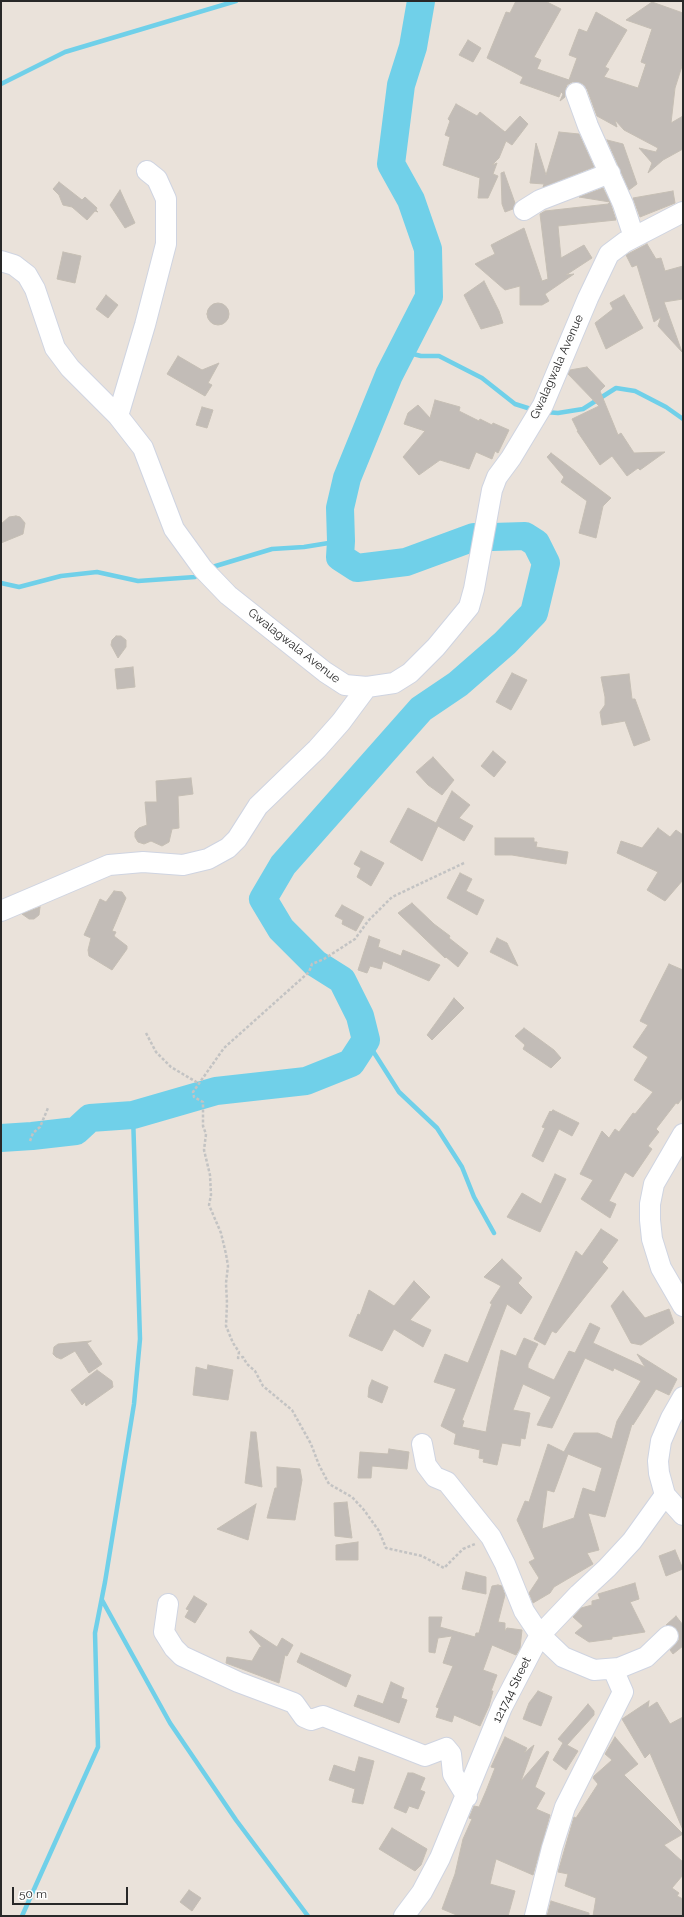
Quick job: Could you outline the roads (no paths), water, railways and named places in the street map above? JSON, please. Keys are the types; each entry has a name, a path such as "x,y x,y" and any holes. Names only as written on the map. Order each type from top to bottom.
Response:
{"street":[{"path":"576,93 588,126 610,172 634,237"},
{"path":"118,416 145,325 153,287 166,244 166,199 157,179 147,171"},
{"path":"524,210 540,200 610,172"},
{"name":"Gwalagwala Avenue","path":"1,261 14,265 27,276 35,289 55,348 70,368 118,416 143,448 174,529 203,569 228,595 325,672 345,685 367,687 394,683 410,672 436,647 469,607 474,589 492,490 497,477 511,458 543,405 588,298 609,254 616,247 683,212"},
{"path":"1,911 110,865 143,862 183,865 208,859 228,848 237,838 258,806 317,749 341,722 367,687"},
{"path":"683,1134 654,1184 650,1204 652,1239 661,1268 683,1306"},
{"path":"683,1398 671,1418 661,1441 658,1462 659,1473 665,1494 683,1515"},
{"path":"422,1444 426,1465 435,1477 447,1482 491,1537 505,1564 524,1611 540,1635 563,1657 594,1670 613,1669 634,1664 646,1657 668,1636"},
{"name":"121744 Street","path":"404,1916 422,1892 440,1858 467,1796 502,1707 540,1635 632,1541 665,1494"},
{"path":"168,1604 164,1632 174,1648 182,1656 238,1682 294,1703 304,1717 311,1720 323,1716 425,1756 446,1748 451,1754 453,1774 467,1796"},
{"path":"536,1916 552,1848 565,1807 622,1692 613,1669"}],"waterway":[{"path":"1,84 65,52 236,1"},
{"path":"421,1 413,47 401,85 391,164 411,200 428,249 429,297 389,375 347,478 340,508 340,557 357,568 406,562 474,537"},
{"path":"401,351 421,356 439,356 482,378 515,404 534,410"},
{"path":"545,412 558,413 583,409 616,388 635,391 666,407 683,419"},
{"path":"1,1138 76,1131 90,1118 133,1115 216,1091 306,1081 351,1063 366,1040 360,1016 342,980 315,963 281,929 263,899 283,865 421,709 458,684 505,643 534,613 546,563 536,543 525,536 492,537"},
{"path":"209,568 272,549 304,547 341,541"},
{"path":"1,583 19,587 61,576 97,572 138,581 195,577 200,572"},
{"path":"366,1040 399,1092 437,1128 462,1167 474,1197 494,1233"},
{"path":"22,1916 98,1747 95,1633 105,1582 134,1404 140,1339 133,1115"},
{"path":"102,1600 170,1723 236,1820 308,1916"}]}
